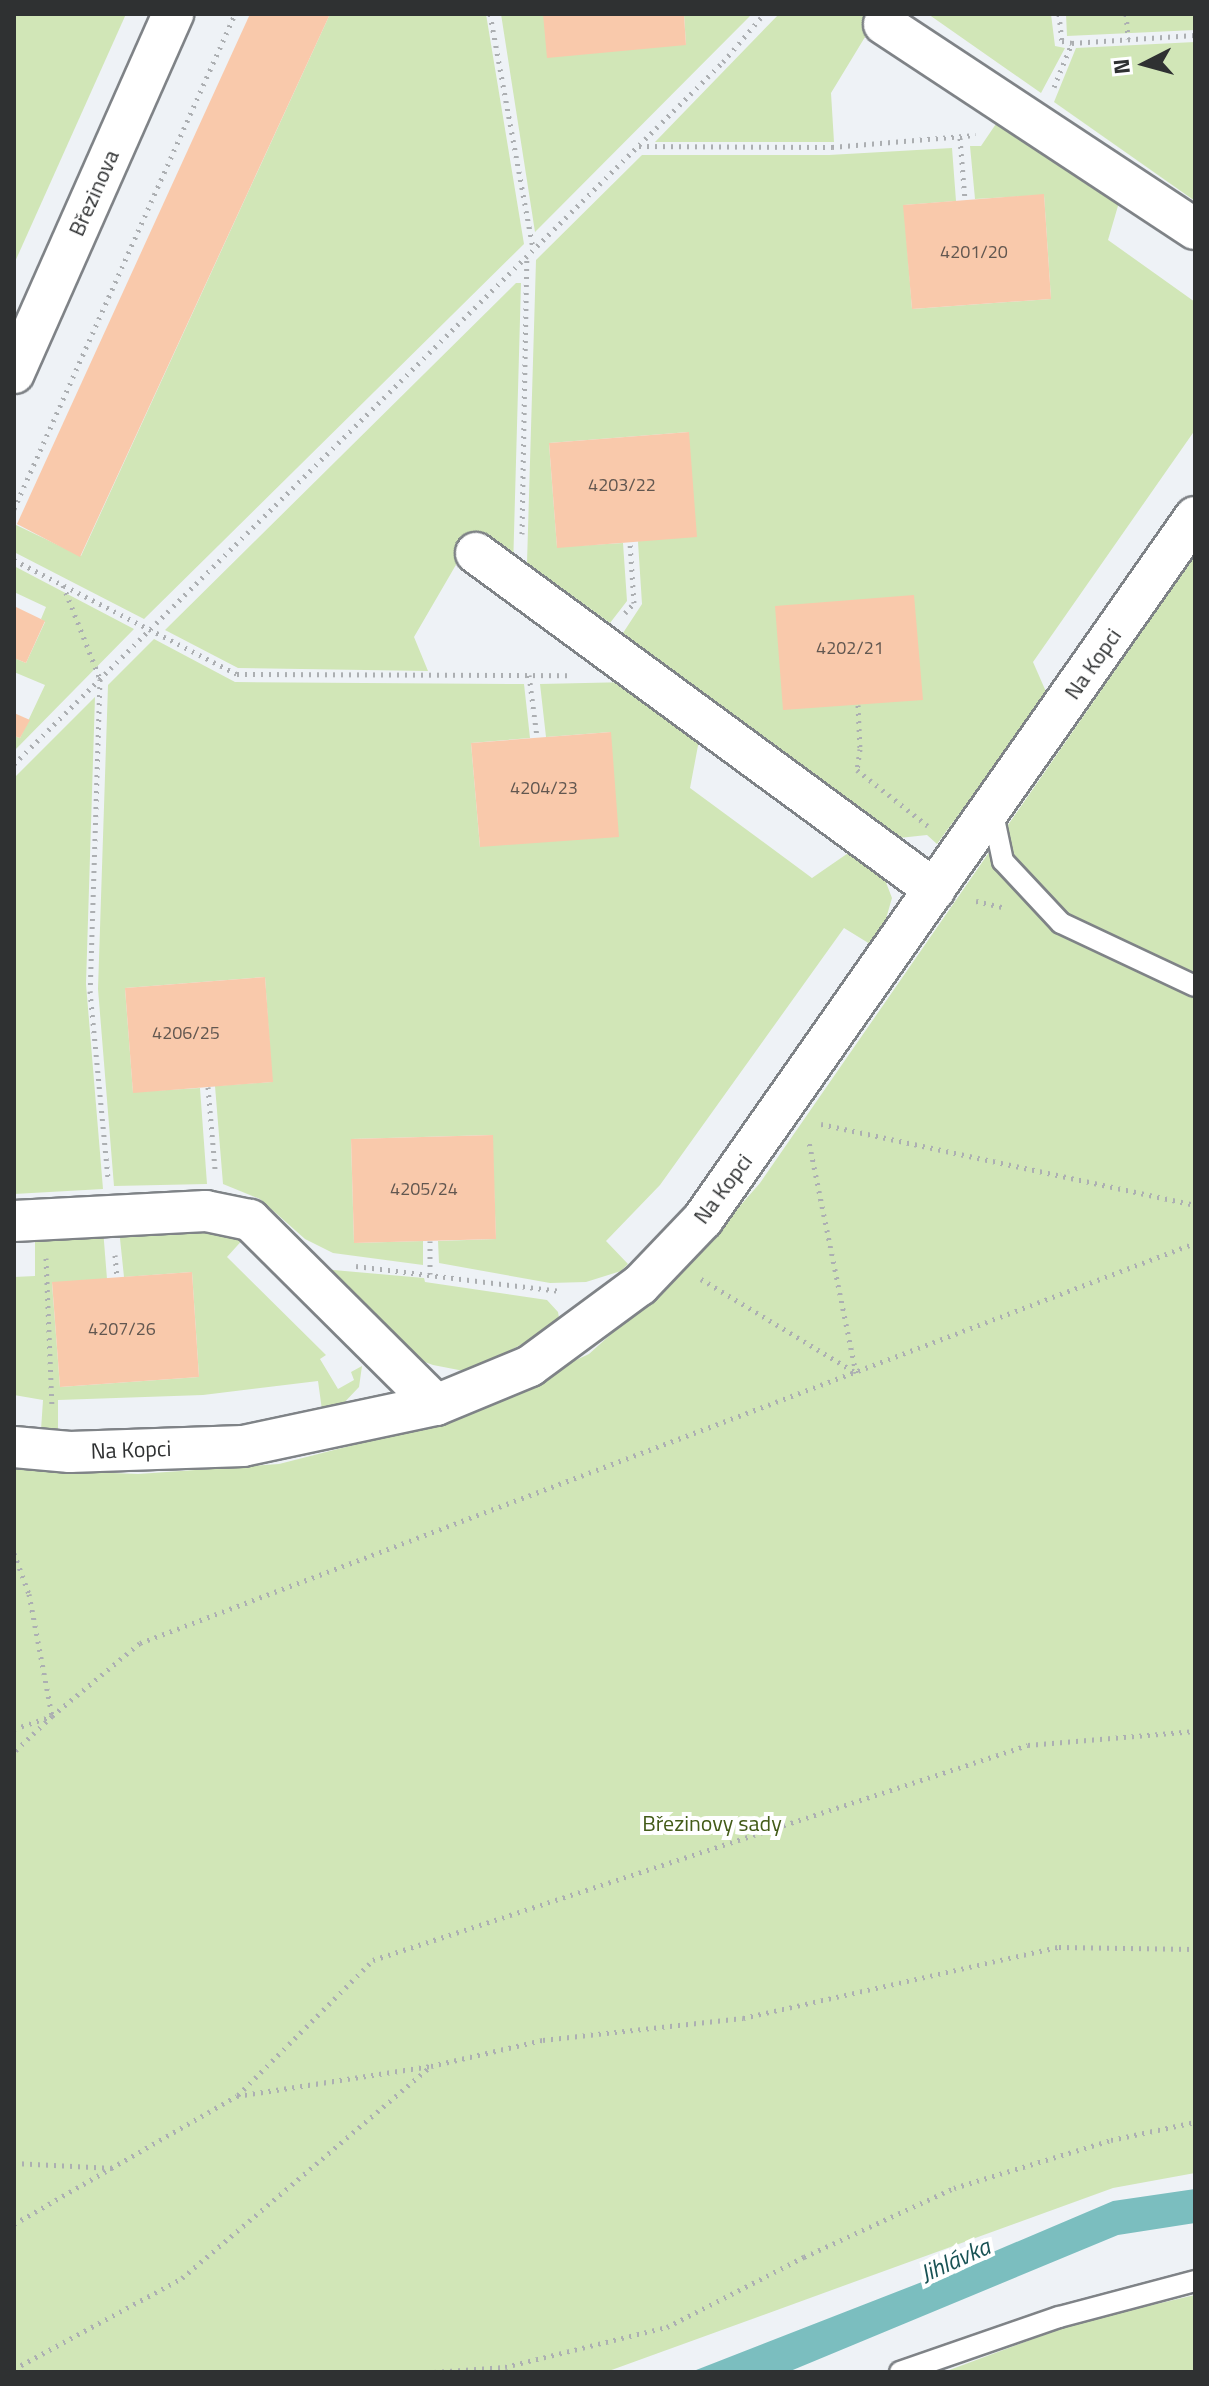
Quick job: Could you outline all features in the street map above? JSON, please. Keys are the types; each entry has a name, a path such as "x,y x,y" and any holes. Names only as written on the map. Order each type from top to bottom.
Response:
{"street":[{"name":"Březinova","path":"14,373 173,14"},
{"path":"884,24 1195,229"},
{"name":"Na Kopci","path":"32,1449 243,1446 436,1405 530,1366 620,1299 666,1258 703,1219 791,1118 935,890 1195,517"},
{"path":"476,553 935,890"},
{"path":"14,1221 109,1241 218,1212 250,1220 436,1405"}],"lane":[{"path":"992,809 1003,861 1061,923 1195,986"},
{"path":"900,2372 1059,2317 1195,2281"}],"path":[{"path":"14,509 235,14"},
{"path":"490,14 533,250"},
{"path":"14,764 723,62 764,14"},
{"path":"1059,14 1062,41 1072,43 1195,35"},
{"path":"1126,14 1128,39"},
{"path":"638,146 832,147 974,137 1017,111 1047,103 1072,43"},
{"path":"960,138 965,200"},
{"path":"521,587 527,256"},
{"path":"618,623 634,603 630,542"},
{"path":"14,560 237,674 575,675"},
{"path":"63,585 100,679 90,991 109,1241 117,1278"},
{"path":"529,675 537,737"},
{"path":"858,705 860,749 857,770 937,834"},
{"path":"208,1087 218,1212"},
{"path":"856,1373 791,1118 1195,1205"},
{"path":"430,1241 430,1274 620,1299"},
{"path":"14,1752 140,1643 1195,1243"},
{"path":"32,1449 53,1392 46,1258 60,1257"},
{"path":"666,1258 856,1373"},
{"path":"14,1553 29,1594 52,1716"},
{"path":"14,1729 52,1716"},
{"path":"14,2224 237,2096 373,1960 1028,1745 1195,1731"},
{"path":"237,2096 431,2066 543,2040 743,2018 1059,1947 1195,1949"},
{"path":"14,2369 182,2278 431,2066"},
{"path":"434,2372 505,2367 667,2327 804,2257 954,2188 1111,2140 1195,2122"},
{"path":"14,2163 114,2168"}],"green space":[{"path":"14,14 126,14 14,264"},
{"path":"330,14 486,14 524,244 144,619 14,552 14,524 81,556"},
{"path":"501,14 543,14 686,45 684,14 752,14 535,232"},
{"path":"779,14 879,14 831,93 834,142 655,142"},
{"path":"928,14 1051,14 1055,46 1065,48 1041,93"},
{"path":"1066,14 1195,14 1195,30 1067,36"},
{"path":"1195,42 1195,201 1054,102 1076,48"},
{"path":"1002,115 1120,199 1108,240 1195,302 1195,430 1033,662 1047,694 937,844 927,835 899,838 623,633 642,604 638,542 689,432 549,443 557,547 623,543 627,601 610,623 527,563 536,260 642,155 829,155 952,148 956,201 904,205 912,309 1051,299 1044,195 975,199 970,146 981,146"},
{"path":"516,283 521,283 513,569 471,539 414,637 428,671 238,668 165,630"},
{"name":"Březinovy sady","path":"1195,555 1195,2173 1113,2188 606,2372 14,2372 14,1469 138,1474 279,1464 440,1423 589,1354 691,1262 760,1183"},
{"path":"14,566 134,629 14,751 14,736 20,738 45,685 14,672 14,658 26,663 45,622 41,619 46,607 14,592"},
{"path":"154,639 235,682 524,684 530,738 471,743 480,847 611,732 546,737 540,684 630,682 700,735 690,788 812,878 854,849 882,872 892,898 883,929 870,944 844,928 660,1185 606,1241 628,1264 621,1271 586,1282 550,1283 439,1263 438,1241 496,1239 492,1135 351,1139 354,1243 423,1241 423,1265 333,1253 305,1239 260,1199 223,1184 215,1086 272,1082 265,977 125,988 133,1092 200,1088 207,1184 114,1186 98,989 108,685"},
{"path":"95,697 86,984 103,1189 14,1194 14,778"},
{"path":"201,1225 246,1236 227,1257 326,1355 320,1359 338,1389 354,1380 351,1372 362,1366 359,1387 340,1407 322,1410 318,1381 203,1395 58,1400 58,1431 41,1430 43,1400 14,1395 14,1277 35,1276 35,1236 103,1229 107,1279 52,1283 60,1387 199,1377 192,1272 124,1277 119,1229"},
{"path":"322,1269 424,1278 425,1282 547,1300 558,1312 560,1323 493,1360 464,1371 433,1365 419,1360"},
{"path":"1195,2295 1195,2372 944,2372 1079,2322"}],"water":[{"path":"1195,2189 1195,2223 1118,2235 788,2372 691,2372 927,2280 1113,2201"}],"building":[{"path":"250,14 330,14 80,557 17,524"},
{"path":"543,14 684,14 686,45 547,58"},
{"path":"1044,194 1051,299 912,309 903,205"},
{"path":"689,432 697,537 557,548 549,443"},
{"path":"914,595 923,700 783,710 775,606"},
{"path":"14,606 45,621 26,663 14,658"},
{"path":"14,713 30,720 20,738 14,736"},
{"path":"611,732 619,837 480,847 471,743"},
{"path":"265,977 273,1082 133,1093 125,988"},
{"path":"493,1135 496,1239 354,1243 351,1139"},
{"path":"192,1272 199,1377 60,1387 52,1282"}],"water label":[{"name":"Jihlávka","path":"955,2260"}]}
